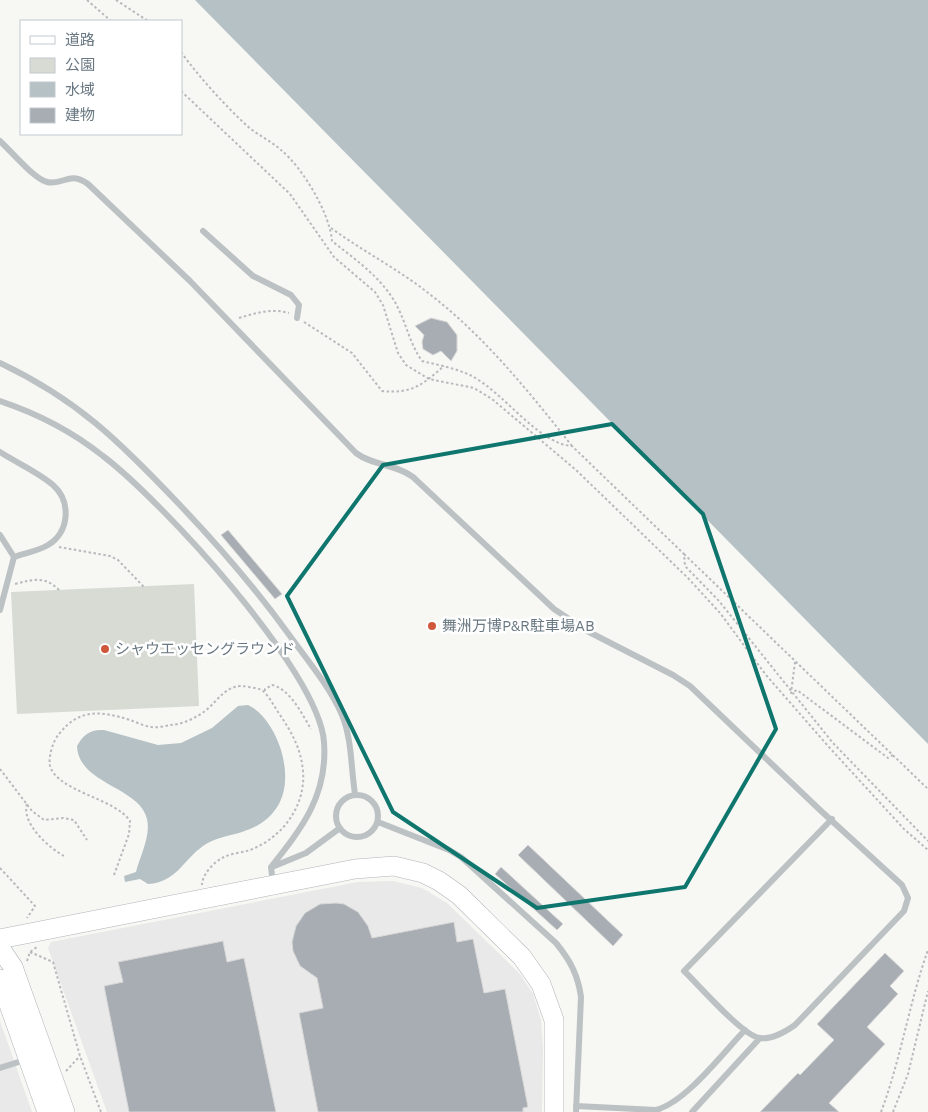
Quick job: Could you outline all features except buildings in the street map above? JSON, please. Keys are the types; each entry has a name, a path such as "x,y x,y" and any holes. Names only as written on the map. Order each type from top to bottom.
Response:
{"street":[{"path":"0,939 272,876 394,866 422,873 439,881 458,895 522,957 541,984 554,1020 554,1112"},
{"path":"0,948 13,967 65,1112"},
{"path":"0,979 47,1112"}],"lane":[{"path":"0,141 40,179 52,182 71,177 88,184 196,287 356,453 370,462 401,470 413,477 535,593 572,622 682,680 902,886 908,898 904,911 795,1025 780,1034 760,1038 694,1111"},
{"path":"202,231 253,276 291,295 298,305 297,318"},
{"path":"0,363 56,392 94,420 140,463 240,571 297,646 339,709 345,725 354,794"},
{"path":"0,401 41,418 75,436 103,456 146,492 221,574 259,620 307,695 320,722 324,740 323,776 312,811 272,876"},
{"path":"0,452 47,480 60,493 66,509 66,519 59,534 48,545 14,557"},
{"path":"0,535 14,557 0,610"},
{"path":"0,580 8,585"},
{"path":"354,794 362,794 374,802 378,808 378,822 370,833 357,837 351,836 340,828 336,816 336,810 343,799 354,794"},
{"path":"760,1038 744,1030 684,971 832,819"},
{"path":"378,822 462,857 556,943 566,955 579,982 581,997 576,1109 656,1110 667,1107 682,1095 744,1030"},
{"path":"272,876 340,828"},
{"path":"0,1068 29,1059"}],"path":[{"path":"88,0 110,20"},
{"path":"116,0 146,20"},
{"path":"182,53 202,81 246,125 282,150 301,172 331,227 332,241 374,275 386,288 398,308 408,336 422,361 471,375 502,396 547,438 562,445 572,446"},
{"path":"182,91 290,194 334,257 375,292 383,305 391,325 398,353 406,365 429,379 474,388 492,399 576,470 688,578 720,613 766,674 810,726 904,829 928,850"},
{"path":"331,227 371,256 405,276 446,308 485,344 518,379 572,446 928,789"},
{"path":"239,318 257,312 277,310 297,318 352,354 382,391 401,393 417,387 444,366"},
{"path":"48,545 110,556 118,560 144,587"},
{"path":"684,554 686,566 719,601 833,743 866,774 928,841"},
{"path":"8,585 44,579 52,582 60,590"},
{"path":"791,693 796,661"},
{"path":"114,876 129,834 130,821 120,811 59,779 50,767 50,758 56,739 64,728 74,719 97,713 114,715 152,727 171,725 196,716 206,710 225,690 232,687 244,686 260,689 266,694 290,730 301,755 303,773 297,806 278,835 249,850 224,857 212,866 204,877 202,890"},
{"path":"266,694 265,689 272,686 285,693 300,711 315,736 324,740"},
{"path":"791,693 797,690 888,758 893,755"},
{"path":"0,769 27,804 44,820 63,818 74,820 87,840"},
{"path":"27,804 25,810 27,818 51,849 64,856"},
{"path":"0,868 35,906 25,922"},
{"path":"42,944 30,952 53,962 80,1056 101,1112"},
{"path":"881,1112 891,1086 911,1003 928,950"},
{"path":"893,1112 908,1074 928,991"},
{"path":"65,1072 80,1056"}],"highlighted area":[{"path":"612,424 703,514 776,729 685,887 537,908 393,812 287,596 383,465"}],"shaded area":[{"path":"393,881 422,888 447,903 520,974 533,994 541,1020 543,1048 542,1112 107,1112 48,948 51,942 358,882"},
{"path":"0,1021 12,1055 32,1112 0,1112"}],"green space":[{"name":"シャウエッセングラウンド","path":"194,584 199,706 17,714 11,592"}],"water":[{"path":"195,0 928,0 928,744"},
{"path":"248,705 254,708 269,724 281,750 285,777 284,789 281,800 275,810 267,819 256,826 207,843 173,875 166,879 148,884 140,879 125,882 124,876 136,872 148,832 147,819 142,808 133,799 87,769 80,759 77,746 79,742 88,734 104,730 158,745 181,743 212,728 238,706"}],"place":[{"name":"舞洲万博P&R駐車場AB","path":"432,626"},
{"name":"シャウエッセングラウンド","path":"105,649"}]}
